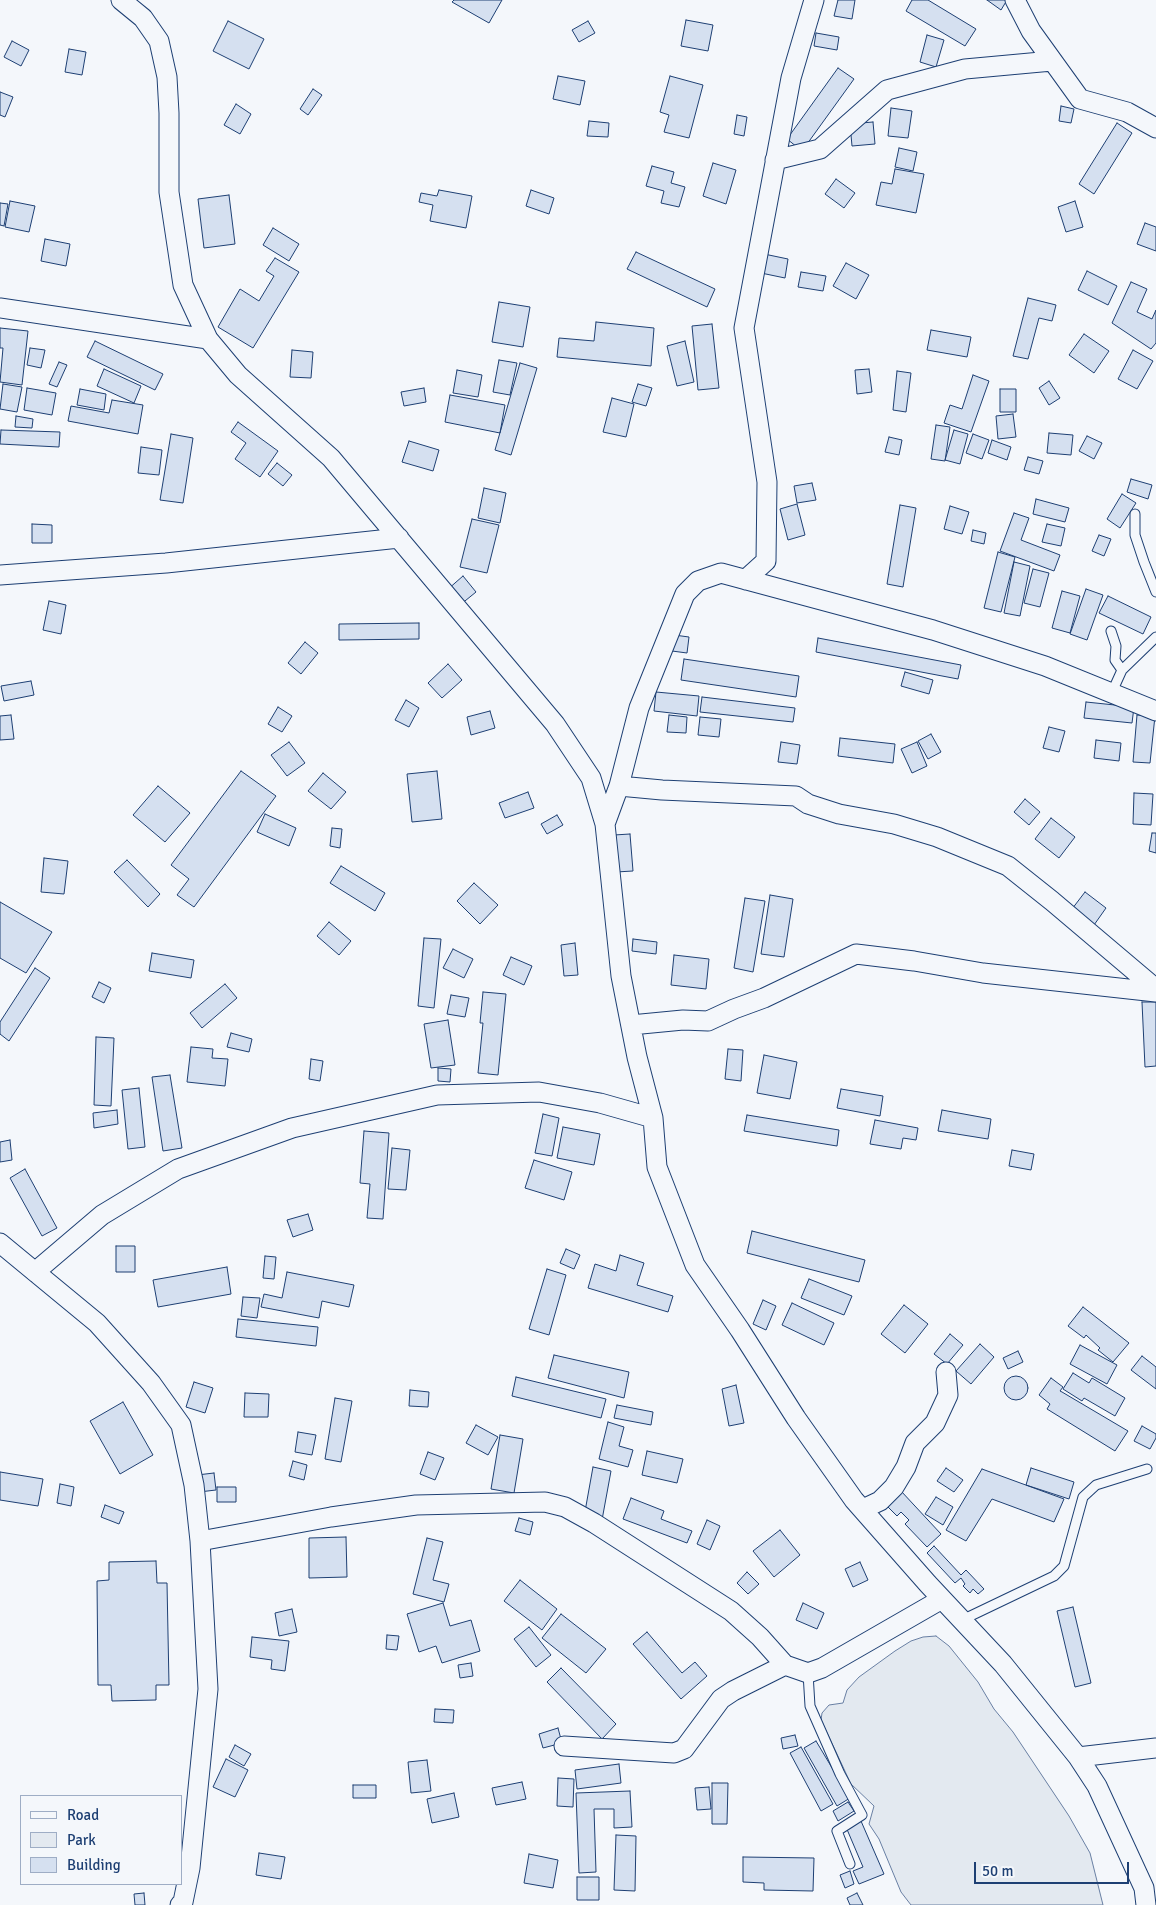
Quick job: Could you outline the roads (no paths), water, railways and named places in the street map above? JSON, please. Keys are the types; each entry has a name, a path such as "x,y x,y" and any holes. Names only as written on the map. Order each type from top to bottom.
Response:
{"street":[{"path":"121,0 143,18 159,40 167,77 169,192 183,285 208,338 238,374 331,458 555,724 591,778 605,824 621,976 653,1118 657,1166 695,1265 740,1330 796,1418 862,1509 1003,1664 1078,1757 1097,1786 1144,1888 1146,1905"},
{"path":"744,580 766,560 767,482 744,328 792,78 814,0"},
{"path":"1015,0 1031,31 1080,99 1127,112 1156,128"},
{"path":"776,160 820,150 888,90 964,69 1052,60"},
{"path":"0,308 208,338"},
{"path":"0,575 166,564 399,538"},
{"path":"605,824 619,786 639,708 685,594 698,581 721,573 933,630 1045,666 1156,711"},
{"path":"619,786 662,790 796,796 808,804 839,814 894,824 945,840 1008,866 1052,900 1156,990"},
{"path":"631,1025 683,1020 708,1021 764,998 856,954 914,961 983,973 1156,990"},
{"path":"35,1272 102,1215 178,1169 292,1128 437,1095 539,1092 600,1103 653,1118"},
{"path":"0,1243 97,1323 151,1383 181,1425 194,1485 200,1542 208,1689 190,1868 183,1902 180,1905"},
{"path":"862,1509 880,1501 894,1487 906,1468 915,1443 935,1423 948,1394 946,1372"},
{"path":"200,1542 331,1517 416,1505 545,1502 565,1507 594,1523 731,1610 760,1637 785,1665 808,1673 822,1668 942,1599"},
{"path":"564,1746 674,1753 684,1749 721,1699 785,1665"},
{"path":"1078,1757 1156,1748"}],"lane":[{"path":"1135,514 1135,535 1156,592"},
{"path":"1111,631 1116,646 1115,660 1122,670"},
{"path":"1112,692 1122,670 1156,637"},
{"path":"962,1620 1054,1576 1064,1566 1083,1497 1096,1486 1147,1469"},
{"path":"808,1673 810,1706 840,1774 862,1815 837,1831 850,1864"}]}
